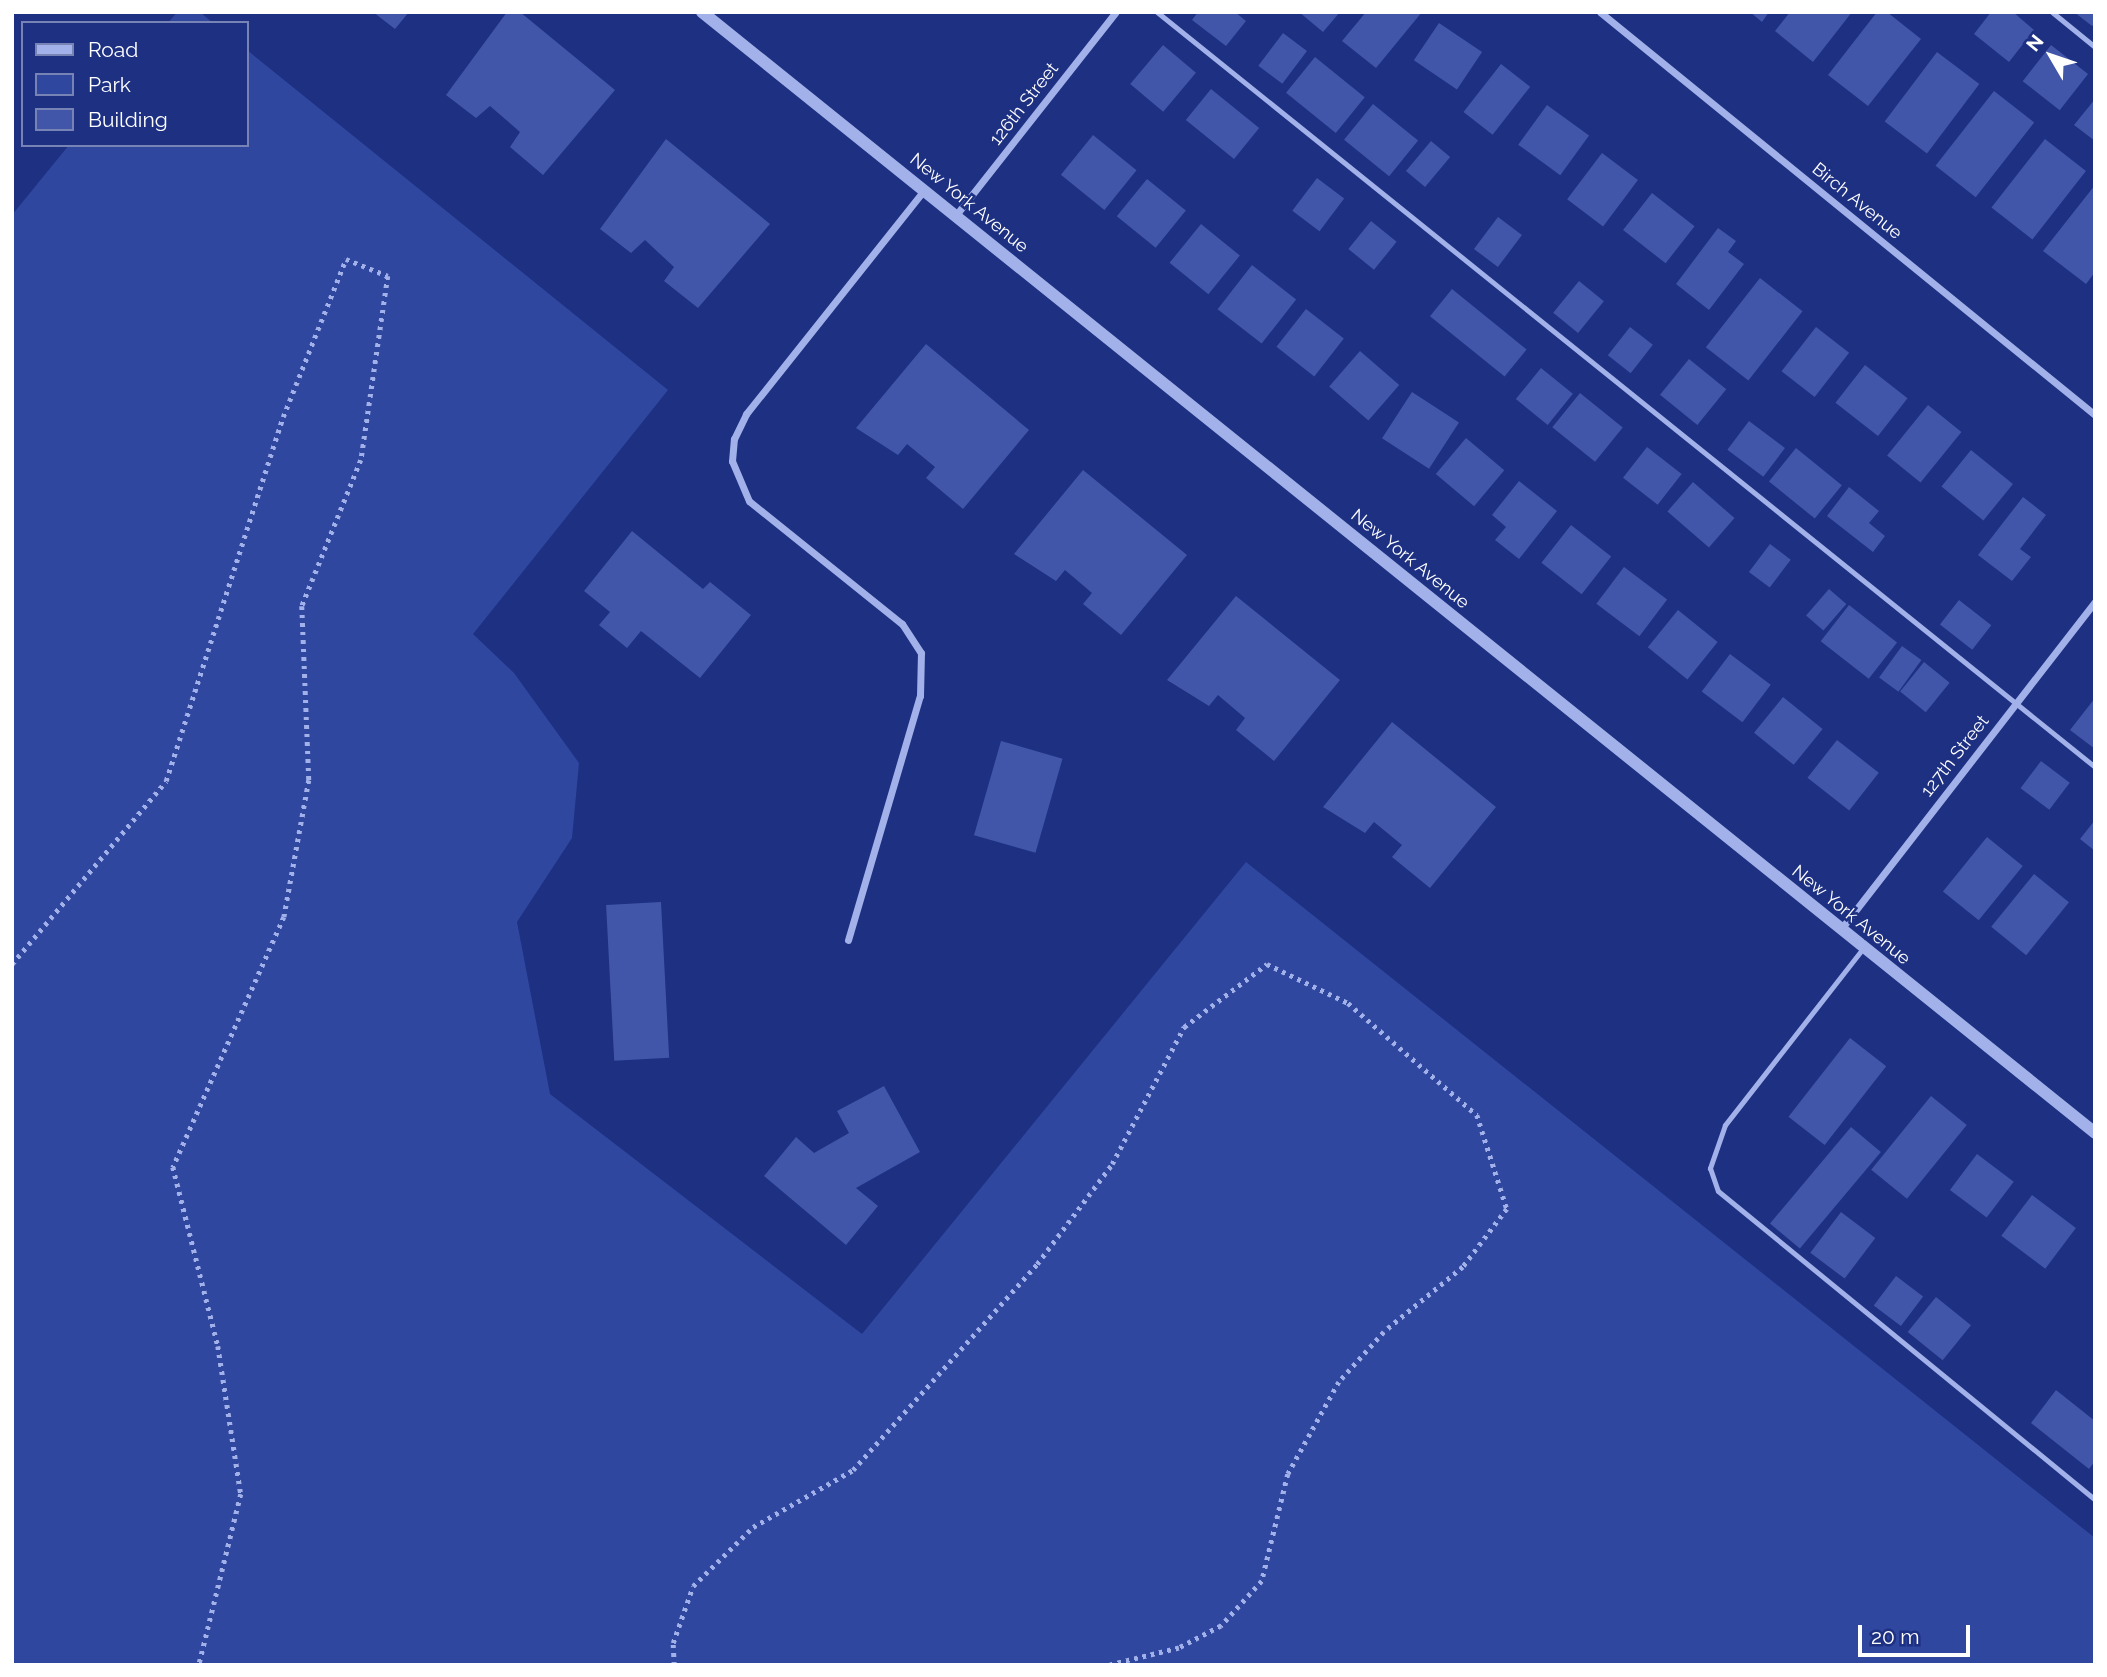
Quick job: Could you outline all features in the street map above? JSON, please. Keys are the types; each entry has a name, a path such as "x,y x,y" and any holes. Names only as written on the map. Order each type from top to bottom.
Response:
{"street":[{"name":"New York Avenue","path":"702,12 2095,1133"},
{"name":"126th Street","path":"956,215 1116,12"},
{"name":"Birch Avenue","path":"1600,12 2095,415"},
{"path":"848,940 920,696 922,653 902,624 749,501 732,461 734,439 747,414 924,190"},
{"name":"127th Street","path":"1841,929 2095,601"}],"lane":[{"path":"1157,12 2095,767"},
{"path":"2052,12 2095,47"},
{"path":"1864,947 1725,1125 1710,1168 1718,1191 2095,1500"}],"path":[{"path":"12,964 166,781 283,417 346,259 388,276 362,460 302,606 309,780 284,917 173,1167 218,1346 241,1494 198,1665"},
{"path":"674,1665 673,1643 693,1586 752,1527 853,1470 1053,1242 1112,1164 1184,1027 1267,964 1348,1003 1476,1115 1507,1209 1464,1267 1384,1332 1339,1382 1287,1474 1262,1581 1222,1626 1179,1648 1110,1665"}],"green space":[{"path":"177,12 200,12 211,21 170,21"},
{"path":"248,51 668,390 473,634 514,673 579,763 572,838 517,922 550,1094 862,1334 1246,862 2095,1538 2095,1665 12,1665 12,215 67,147 248,147"}],"building":[{"path":"373,12 409,12 395,29"},
{"path":"507,12 520,12 615,90 543,175 510,147 520,132 490,106 476,118 446,95"},
{"path":"1198,12 1235,12 1246,21 1226,46 1192,20"},
{"path":"1299,12 1340,12 1323,32"},
{"path":"1366,12 1422,12 1376,68 1342,41"},
{"path":"1750,12 1769,12 1762,22"},
{"path":"1790,12 1852,12 1813,62 1775,31"},
{"path":"1877,12 1887,12 1921,39 1868,106 1828,75"},
{"path":"1991,12 2013,12 2034,30 2009,62 1974,34"},
{"path":"2074,12 2095,12 2095,23 2092,26"},
{"path":"1439,23 1482,52 1457,89 1414,60"},
{"path":"1283,33 1307,51 1282,84 1258,66"},
{"path":"1163,45 1196,73 1163,112 1130,84"},
{"path":"2051,45 2088,74 2060,110 2023,81"},
{"path":"1937,52 1979,84 1927,153 1885,121"},
{"path":"1315,57 1365,97 1336,133 1286,93"},
{"path":"1501,64 1530,87 1493,135 1463,112"},
{"path":"1211,89 1259,128 1234,159 1186,120"},
{"path":"1994,91 2034,122 1976,197 1936,166"},
{"path":"2095,99 2095,141 2074,125"},
{"path":"1373,104 1418,141 1389,176 1344,140"},
{"path":"1547,105 1589,136 1560,175 1518,145"},
{"path":"1093,135 1137,170 1104,210 1061,175"},
{"path":"666,139 770,224 698,308 664,281 674,267 645,240 631,253 600,229"},
{"path":"2045,139 2086,171 2032,240 1991,208"},
{"path":"1431,141 1450,157 1425,187 1406,171"},
{"path":"1602,153 1638,180 1603,226 1567,199"},
{"path":"1317,178 1344,198 1319,231 1292,211"},
{"path":"1147,179 1186,210 1156,248 1117,216"},
{"path":"2095,185 2095,272 2086,284 2043,251"},
{"path":"1652,193 1695,226 1666,263 1623,230"},
{"path":"1498,217 1522,235 1498,267 1474,249"},
{"path":"1371,221 1397,242 1374,270 1348,249"},
{"path":"1201,224 1240,255 1208,294 1170,263"},
{"path":"1718,228 1736,241 1728,252 1744,264 1709,310 1676,284"},
{"path":"1252,265 1296,299 1262,344 1218,309"},
{"path":"1760,278 1803,311 1748,381 1706,347"},
{"path":"1579,281 1604,301 1578,333 1553,313"},
{"path":"1452,289 1527,349 1505,377 1430,316"},
{"path":"1306,309 1344,339 1314,376 1276,347"},
{"path":"1630,327 1653,345 1631,373 1608,355"},
{"path":"1816,327 1849,353 1815,397 1782,371"},
{"path":"926,344 1029,430 963,509 926,478 935,467 907,444 898,455 856,428"},
{"path":"1360,351 1399,385 1368,421 1329,386"},
{"path":"1689,359 1726,389 1697,425 1660,395"},
{"path":"1865,365 1908,398 1878,436 1835,403"},
{"path":"1541,368 1573,394 1548,425 1516,399"},
{"path":"1412,392 1459,422 1429,469 1382,438"},
{"path":"1580,393 1623,428 1595,462 1552,427"},
{"path":"1928,405 1961,432 1921,483 1887,456"},
{"path":"1749,421 1785,448 1763,477 1727,450"},
{"path":"1466,438 1504,470 1474,506 1436,474"},
{"path":"1647,447 1682,474 1658,505 1623,478"},
{"path":"1796,448 1842,485 1815,519 1769,481"},
{"path":"1971,450 2013,484 1983,521 1941,487"},
{"path":"1083,470 1187,555 1121,635 1083,604 1092,593 1065,570 1056,581 1014,554"},
{"path":"1519,481 1557,511 1519,559 1495,540 1506,527 1492,515"},
{"path":"1693,482 1735,518 1709,548 1667,511"},
{"path":"1849,487 1879,511 1869,523 1885,536 1873,552 1827,516"},
{"path":"2023,497 2046,515 2020,549 2031,557 2012,581 1978,555"},
{"path":"1571,525 1611,556 1582,594 1541,563"},
{"path":"632,531 703,589 710,582 751,615 700,678 641,631 627,648 599,625 610,612 584,591"},
{"path":"1770,544 1791,560 1770,588 1749,572"},
{"path":"1624,567 1667,599 1639,636 1596,604"},
{"path":"1829,589 1846,604 1823,631 1806,615"},
{"path":"1236,596 1340,680 1274,761 1236,730 1245,718 1218,695 1209,706 1167,680"},
{"path":"1959,600 1991,625 1972,650 1940,624"},
{"path":"1849,605 1897,643 1869,679 1821,641"},
{"path":"1678,610 1718,642 1687,679 1648,647"},
{"path":"1902,646 1921,660 1898,692 1879,678"},
{"path":"1730,654 1771,685 1742,722 1702,692"},
{"path":"1924,662 1950,683 1926,712 1900,692"},
{"path":"1783,697 1823,729 1794,765 1754,733"},
{"path":"2095,698 2095,749 2070,730"},
{"path":"1392,722 1496,807 1430,888 1392,857 1402,845 1374,822 1365,833 1323,807"},
{"path":"1837,740 1879,773 1849,810 1807,778"},
{"path":"1001,741 1063,759 1036,853 974,835"},
{"path":"2041,761 2070,783 2049,810 2021,788"},
{"path":"2095,820 2095,851 2080,839"},
{"path":"1987,837 2023,866 1979,920 1943,891"},
{"path":"2034,874 2069,902 2026,955 1991,927"},
{"path":"661,902 669,1058 614,1061 606,905"},
{"path":"1850,1038 1886,1066 1825,1145 1788,1117"},
{"path":"884,1086 920,1152 856,1188 878,1206 846,1245 764,1176 796,1137 814,1153 849,1133 837,1111"},
{"path":"1931,1096 1967,1125 1907,1199 1871,1170"},
{"path":"1851,1127 1881,1152 1800,1249 1770,1224"},
{"path":"1977,1154 2014,1182 1987,1218 1950,1190"},
{"path":"2032,1195 2076,1228 2045,1269 2001,1236"},
{"path":"1841,1212 1875,1238 1845,1279 1810,1253"},
{"path":"1896,1276 1923,1296 1901,1326 1874,1306"},
{"path":"1936,1297 1971,1325 1943,1360 1908,1332"},
{"path":"2056,1390 2095,1421 2095,1461 2089,1469 2031,1423"}]}
